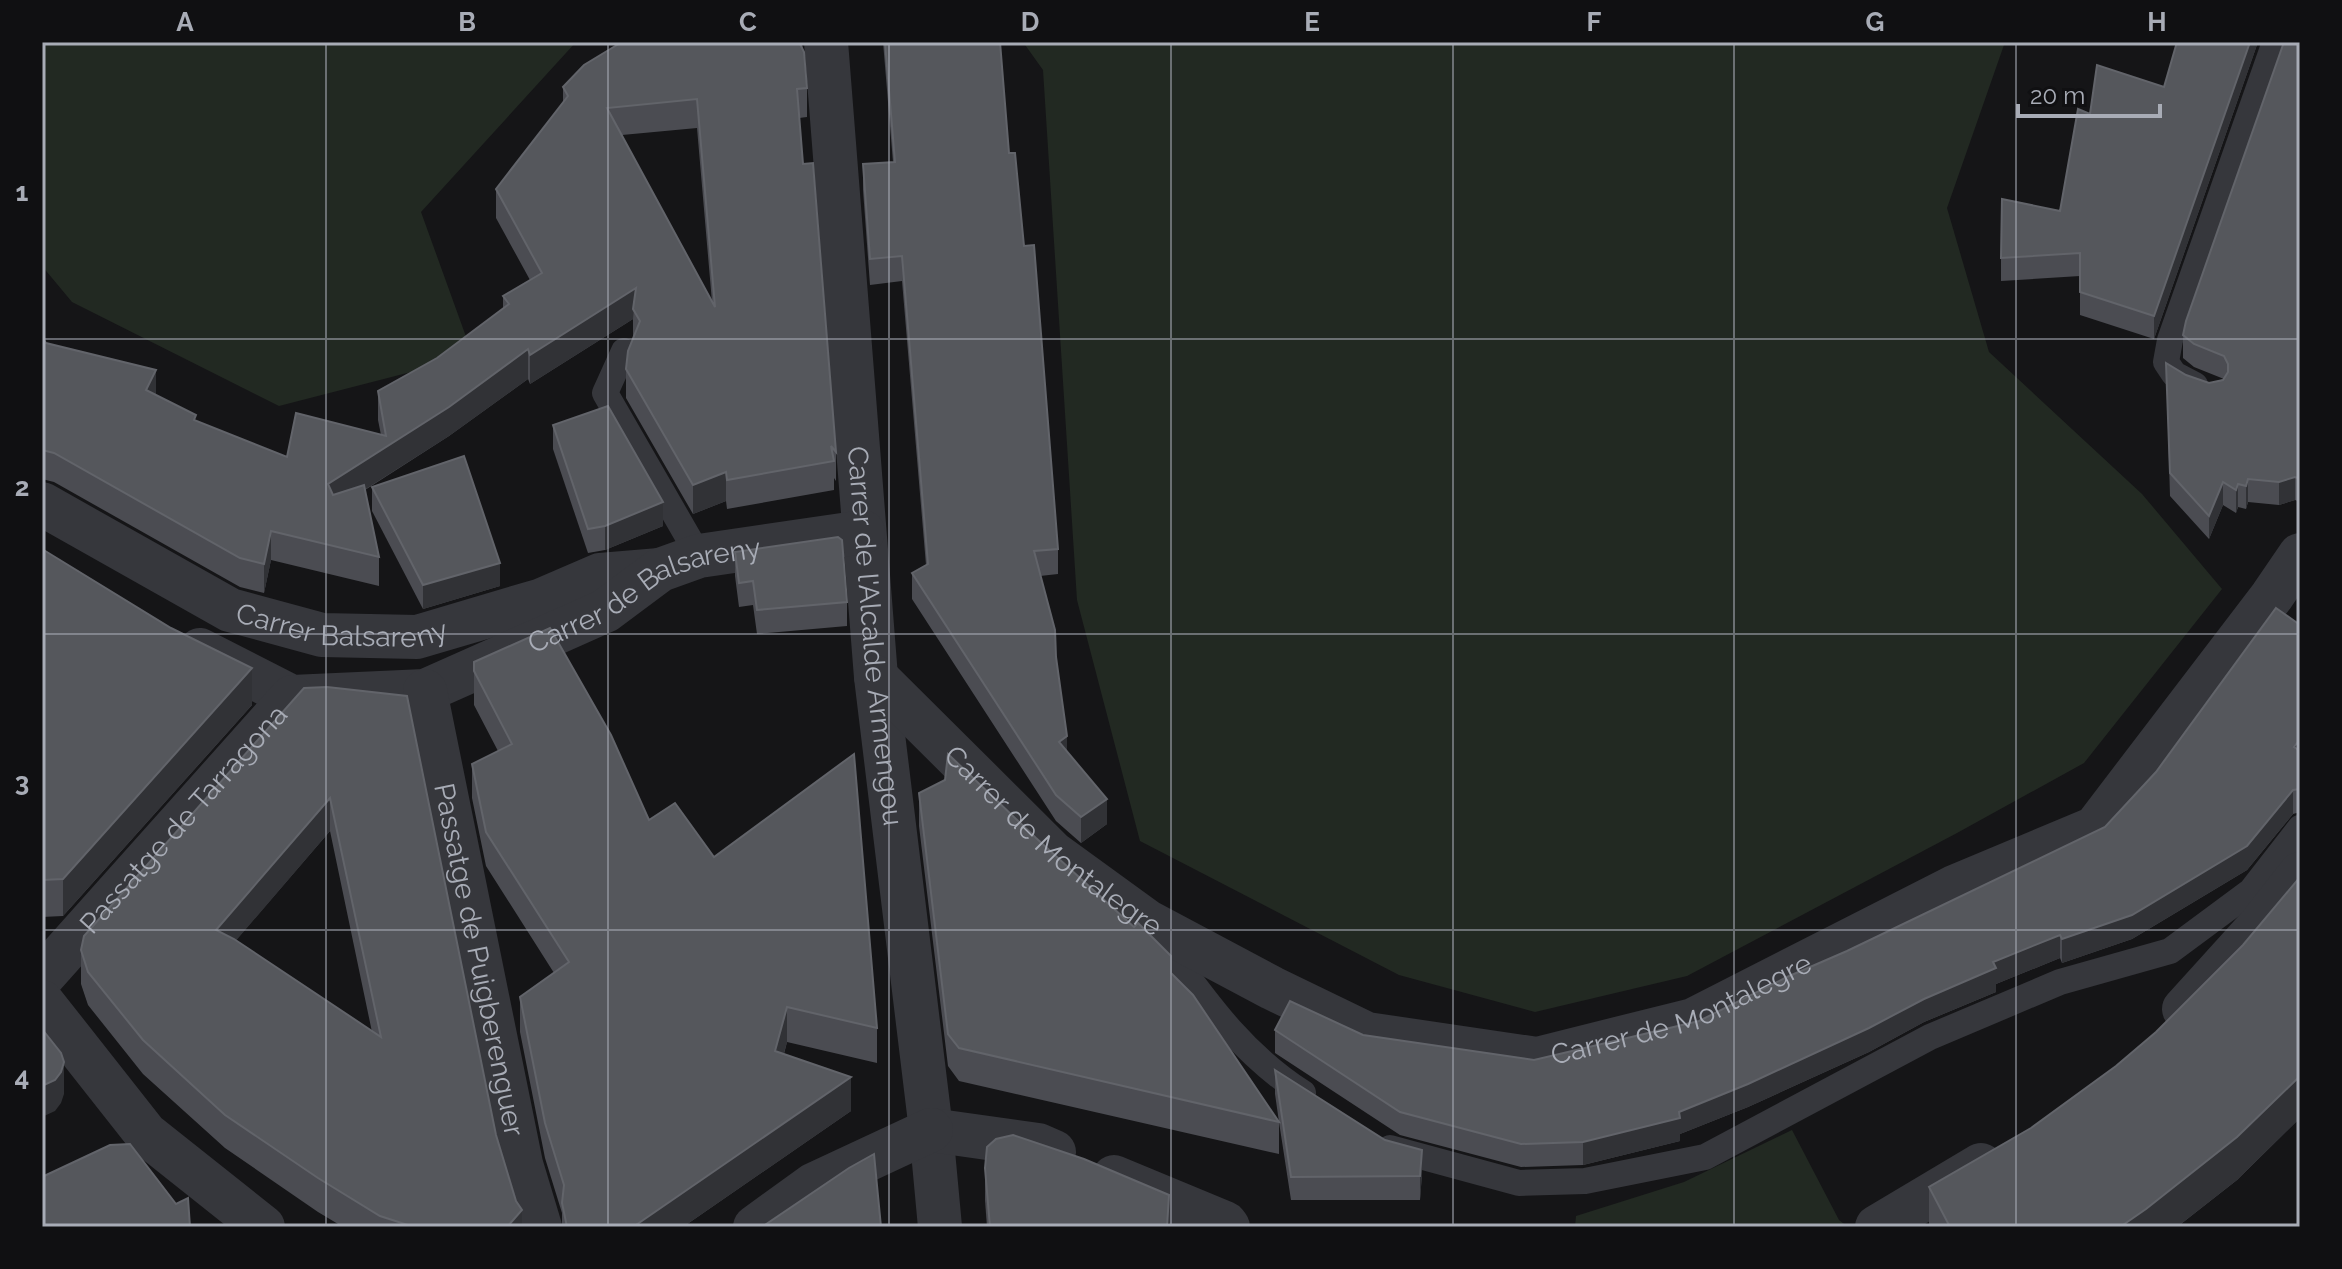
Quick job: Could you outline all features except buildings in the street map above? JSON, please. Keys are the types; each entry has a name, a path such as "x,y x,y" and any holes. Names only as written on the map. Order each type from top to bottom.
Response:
{"street":[{"name":"Carrer de l'Alcalde Armengou","path":"826,42 876,677 940,1227"},
{"name":"Carrer Balsareny","path":"42,504 230,610 322,635 417,637 542,600 600,575 680,563"},
{"name":"Carrer de Balsareny","path":"164,631 292,697 425,691 605,611 680,563 863,532"},
{"name":"Carrer de Montalegre","path":"876,677 1053,853 1148,922 1367,1034 1537,1059 1693,1020 1954,887 2095,828 2300,555"},
{"name":"Passatge de Puigberenguer","path":"425,691 521,1164 540,1227"},
{"name":"Passatge de Tarragona","path":"42,977 292,697"},
{"path":"2160,1032 2261,924 2300,874"},
{"path":"42,1002 126,1142 214,1206 263,1227"},
{"path":"755,1227 813,1185 931,1130 1038,1145 1225,1223 1228,1227"},
{"path":"1877,1227 2014,1145"}],"lane":[{"path":"2213,391 2188,383 2174,374 2166,362 2170,340 2275,42"},
{"path":"624,351 605,393 680,563"},
{"path":"1367,1133 1394,1150 1519,1183 1585,1181 1705,1157 1930,1037 2060,982 2170,951 2251,891 2300,828"},
{"path":"1148,922 1224,1026 1272,1073 1326,1107"}],"shaded area":[{"path":"42,42 576,42 421,212 473,356 279,406 72,302 42,266"},
{"path":"1023,42 2005,42 1947,208 1989,352 2142,494 2222,589 2084,763 1687,976 1535,1012 1399,975 1140,841 1077,600 1043,70"},
{"path":"1792,1130 1839,1220 1848,1227 1575,1227 1576,1216 1684,1182"}]}
